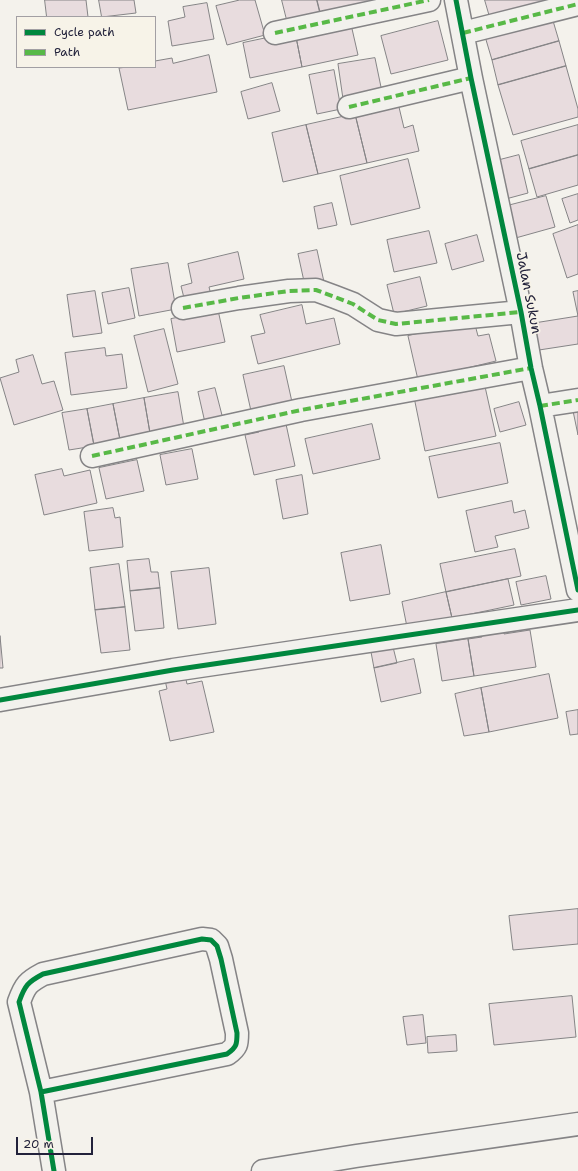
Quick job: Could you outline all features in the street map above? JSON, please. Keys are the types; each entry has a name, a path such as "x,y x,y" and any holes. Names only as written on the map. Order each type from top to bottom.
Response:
{"street":[{"path":"274,34 429,0"},
{"name":"Jalan Sukun","path":"456,0 578,590"},
{"path":"463,33 578,4"},
{"path":"349,107 471,78"},
{"path":"183,308 289,291 316,290 353,304 378,320 396,324 521,312"},
{"path":"92,456 301,410 531,368"},
{"path":"540,406 578,400"},
{"path":"0,700 173,670 578,610"},
{"path":"41,1092 227,1054 234,1050 237,1043 237,1033 217,946 211,940 202,939 43,974 32,980 23,989 19,1002 41,1092 54,1171"},
{"path":"263,1171 578,1124"}],"building":[{"path":"45,0 86,0 88,16 47,16"},
{"path":"99,0 134,0 136,13 102,16"},
{"path":"240,0 255,0 265,35 227,45 216,6"},
{"path":"282,0 317,0 322,20 289,28"},
{"path":"317,0 376,0 378,6 322,20"},
{"path":"485,0 556,0 492,24"},
{"path":"207,3 214,39 172,46 168,21 185,17 183,7"},
{"path":"551,14 559,41 492,60 484,33"},
{"path":"350,20 358,55 302,67 295,32"},
{"path":"438,21 448,60 391,74 381,36"},
{"path":"295,32 302,67 250,78 243,43"},
{"path":"559,41 566,66 498,85 492,60"},
{"path":"209,55 217,92 128,110 119,68 156,68 156,61 172,58 173,63"},
{"path":"375,58 382,92 343,99 338,64"},
{"path":"566,66 578,109 578,117 513,135 498,85"},
{"path":"334,70 341,109 317,114 309,75"},
{"path":"272,83 280,111 248,119 241,92"},
{"path":"398,103 404,128 413,125 419,151 367,163 355,114"},
{"path":"355,114 367,163 318,174 306,125"},
{"path":"306,125 318,174 283,182 272,133"},
{"path":"578,125 578,155 529,169 521,141"},
{"path":"519,155 528,193 502,200 492,162"},
{"path":"578,155 578,185 537,197 529,169"},
{"path":"408,159 420,208 351,225 340,176"},
{"path":"578,194 578,220 570,223 562,199"},
{"path":"546,196 555,227 512,239 503,207"},
{"path":"332,203 337,225 318,229 314,207"},
{"path":"578,225 578,274 567,278 553,234"},
{"path":"429,231 437,263 394,272 387,240"},
{"path":"477,235 484,261 452,270 445,244"},
{"path":"317,250 324,282 305,286 298,254"},
{"path":"238,252 244,279 209,287 211,295 185,302 181,286 192,283 188,264"},
{"path":"168,263 176,309 139,316 131,269"},
{"path":"420,277 427,306 394,314 387,285"},
{"path":"129,288 135,318 108,324 102,293"},
{"path":"95,291 102,333 73,337 67,295"},
{"path":"578,291 578,316 573,292"},
{"path":"302,305 306,324 334,318 340,344 258,364 251,336 265,333 260,315"},
{"path":"218,310 225,342 177,352 171,319"},
{"path":"578,316 578,344 539,350 534,323"},
{"path":"474,321 478,336 489,334 496,361 418,380 408,336"},
{"path":"164,329 178,384 148,392 134,336"},
{"path":"105,348 106,356 122,354 127,388 71,395 65,353"},
{"path":"33,355 42,384 54,381 63,410 14,425 0,378 19,372 16,360"},
{"path":"284,366 294,411 253,420 243,375"},
{"path":"484,382 496,436 425,451 414,397"},
{"path":"215,388 224,423 206,427 198,392"},
{"path":"178,392 185,433 151,439 144,398"},
{"path":"144,398 151,439 121,445 113,404"},
{"path":"519,402 526,425 500,432 494,409"},
{"path":"113,404 121,445 95,450 87,409"},
{"path":"578,404 578,435 572,406"},
{"path":"87,409 94,446 69,450 62,413"},
{"path":"286,424 295,466 254,475 245,435 259,432 258,430"},
{"path":"372,424 380,459 313,474 305,439"},
{"path":"500,443 508,483 438,498 429,457"},
{"path":"192,449 198,479 166,485 160,455"},
{"path":"137,460 144,491 106,499 99,468"},
{"path":"62,469 64,476 90,470 97,503 44,515 35,475"},
{"path":"302,475 308,514 283,519 276,480"},
{"path":"512,501 514,513 525,510 529,528 495,536 498,547 475,552 466,511"},
{"path":"113,508 115,518 120,517 123,547 89,551 84,512"},
{"path":"381,545 390,594 350,601 341,553"},
{"path":"515,549 521,576 446,592 440,564"},
{"path":"149,559 151,572 158,572 160,588 130,591 127,561"},
{"path":"119,564 125,607 95,610 90,568"},
{"path":"209,568 216,624 178,629 171,572"},
{"path":"546,576 551,599 521,605 516,582"},
{"path":"508,579 514,605 452,618 446,592"},
{"path":"160,588 164,628 135,631 130,591"},
{"path":"446,592 452,618 407,627 402,602"},
{"path":"125,607 130,650 101,653 95,610"},
{"path":"503,626 504,634 530,630 536,667 474,676 468,639 482,637 480,629"},
{"path":"0,636 3,668 0,668"},
{"path":"468,639 474,676 442,681 436,644"},
{"path":"393,647 397,663 374,668 371,652"},
{"path":"414,659 421,693 381,702 374,668"},
{"path":"549,674 558,718 489,732 481,688"},
{"path":"185,675 187,684 202,681 214,732 170,741 159,691 167,689 165,680"},
{"path":"481,688 489,732 464,736 455,694"},
{"path":"578,710 578,734 570,735 566,712"},
{"path":"578,909 578,944 513,950 509,916"},
{"path":"572,996 576,1037 494,1045 489,1004"},
{"path":"423,1015 426,1043 407,1045 403,1017"},
{"path":"456,1035 457,1051 428,1053 427,1037"}],"marked path":[{"path":"275,33 429,0"},
{"path":"463,33 578,4"},
{"path":"349,107 471,78"},
{"path":"183,308 289,291 316,290 353,304 378,320 396,324 521,312"},
{"path":"92,456 301,410 531,368"},
{"path":"540,406 578,400"}],"cycle path":[{"path":"456,0 578,590"},
{"path":"0,700 173,670 578,610"},
{"path":"41,1092 227,1054 230,1052 236,1045 237,1033 217,946 211,940 202,939 43,974 30,982 25,988 19,1002 41,1092 54,1171"}]}
